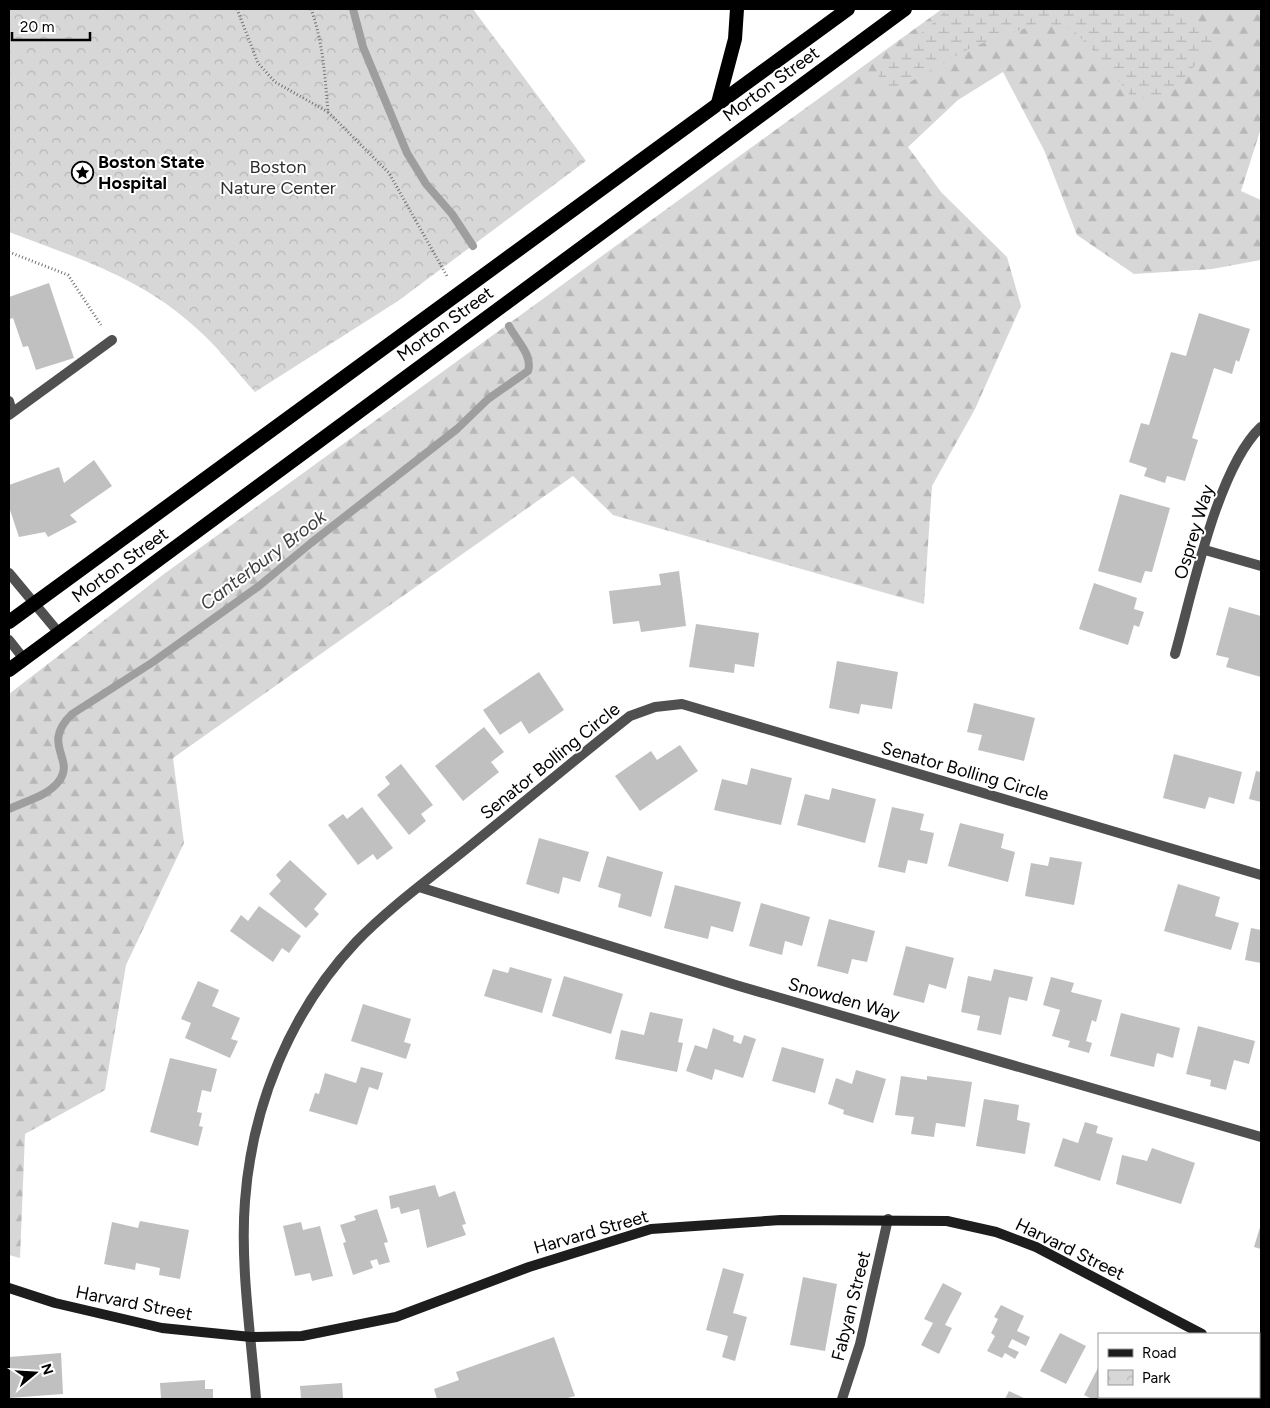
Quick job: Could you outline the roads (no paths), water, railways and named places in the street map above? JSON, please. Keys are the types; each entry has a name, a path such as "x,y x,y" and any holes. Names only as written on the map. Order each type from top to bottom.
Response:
{"highway":[{"path":"718,103 735,38 737,9"},
{"name":"Morton Street","path":"9,622 848,9"},
{"name":"Morton Street","path":"9,670 905,9"}],"main road":[{"name":"Harvard Street","path":"9,1288 55,1304 162,1328 251,1337 302,1336 396,1317 529,1267 652,1230 781,1220 888,1219 947,1221 996,1232 1036,1247 1200,1333"}],"street":[{"path":"9,401 11,413 112,340"},
{"name":"Osprey Way","path":"1176,654 1221,496 1234,463 1261,427"},
{"path":"1205,550 1261,566"},
{"path":"9,572 59,633"},
{"path":"9,640 24,659"},
{"name":"Senator Bolling Circle","path":"256,1399 245,1260 245,1202 252,1149 264,1094 284,1046 322,986 356,943 419,888 630,716 655,707 682,704 1261,874"},
{"name":"Snowden Way","path":"419,888 739,986 1261,1136"},
{"name":"Fabyan Street","path":"842,1399 860,1344 888,1219"}],"waterway":[{"name":"Canterbury Brook","path":"353,9 363,47 407,153 426,184 452,214 473,246"},
{"name":"Canterbury Brook","path":"9,809 49,791 59,781 64,765 58,743 59,734 63,725 72,714 153,662 259,586 457,429 488,399 528,371 529,365 526,353 509,326"}],"place":[{"name":"Boston State Hospital","path":"82,172"}],"park label":[{"name":"Boston Nature Center","path":"278,177"}]}
